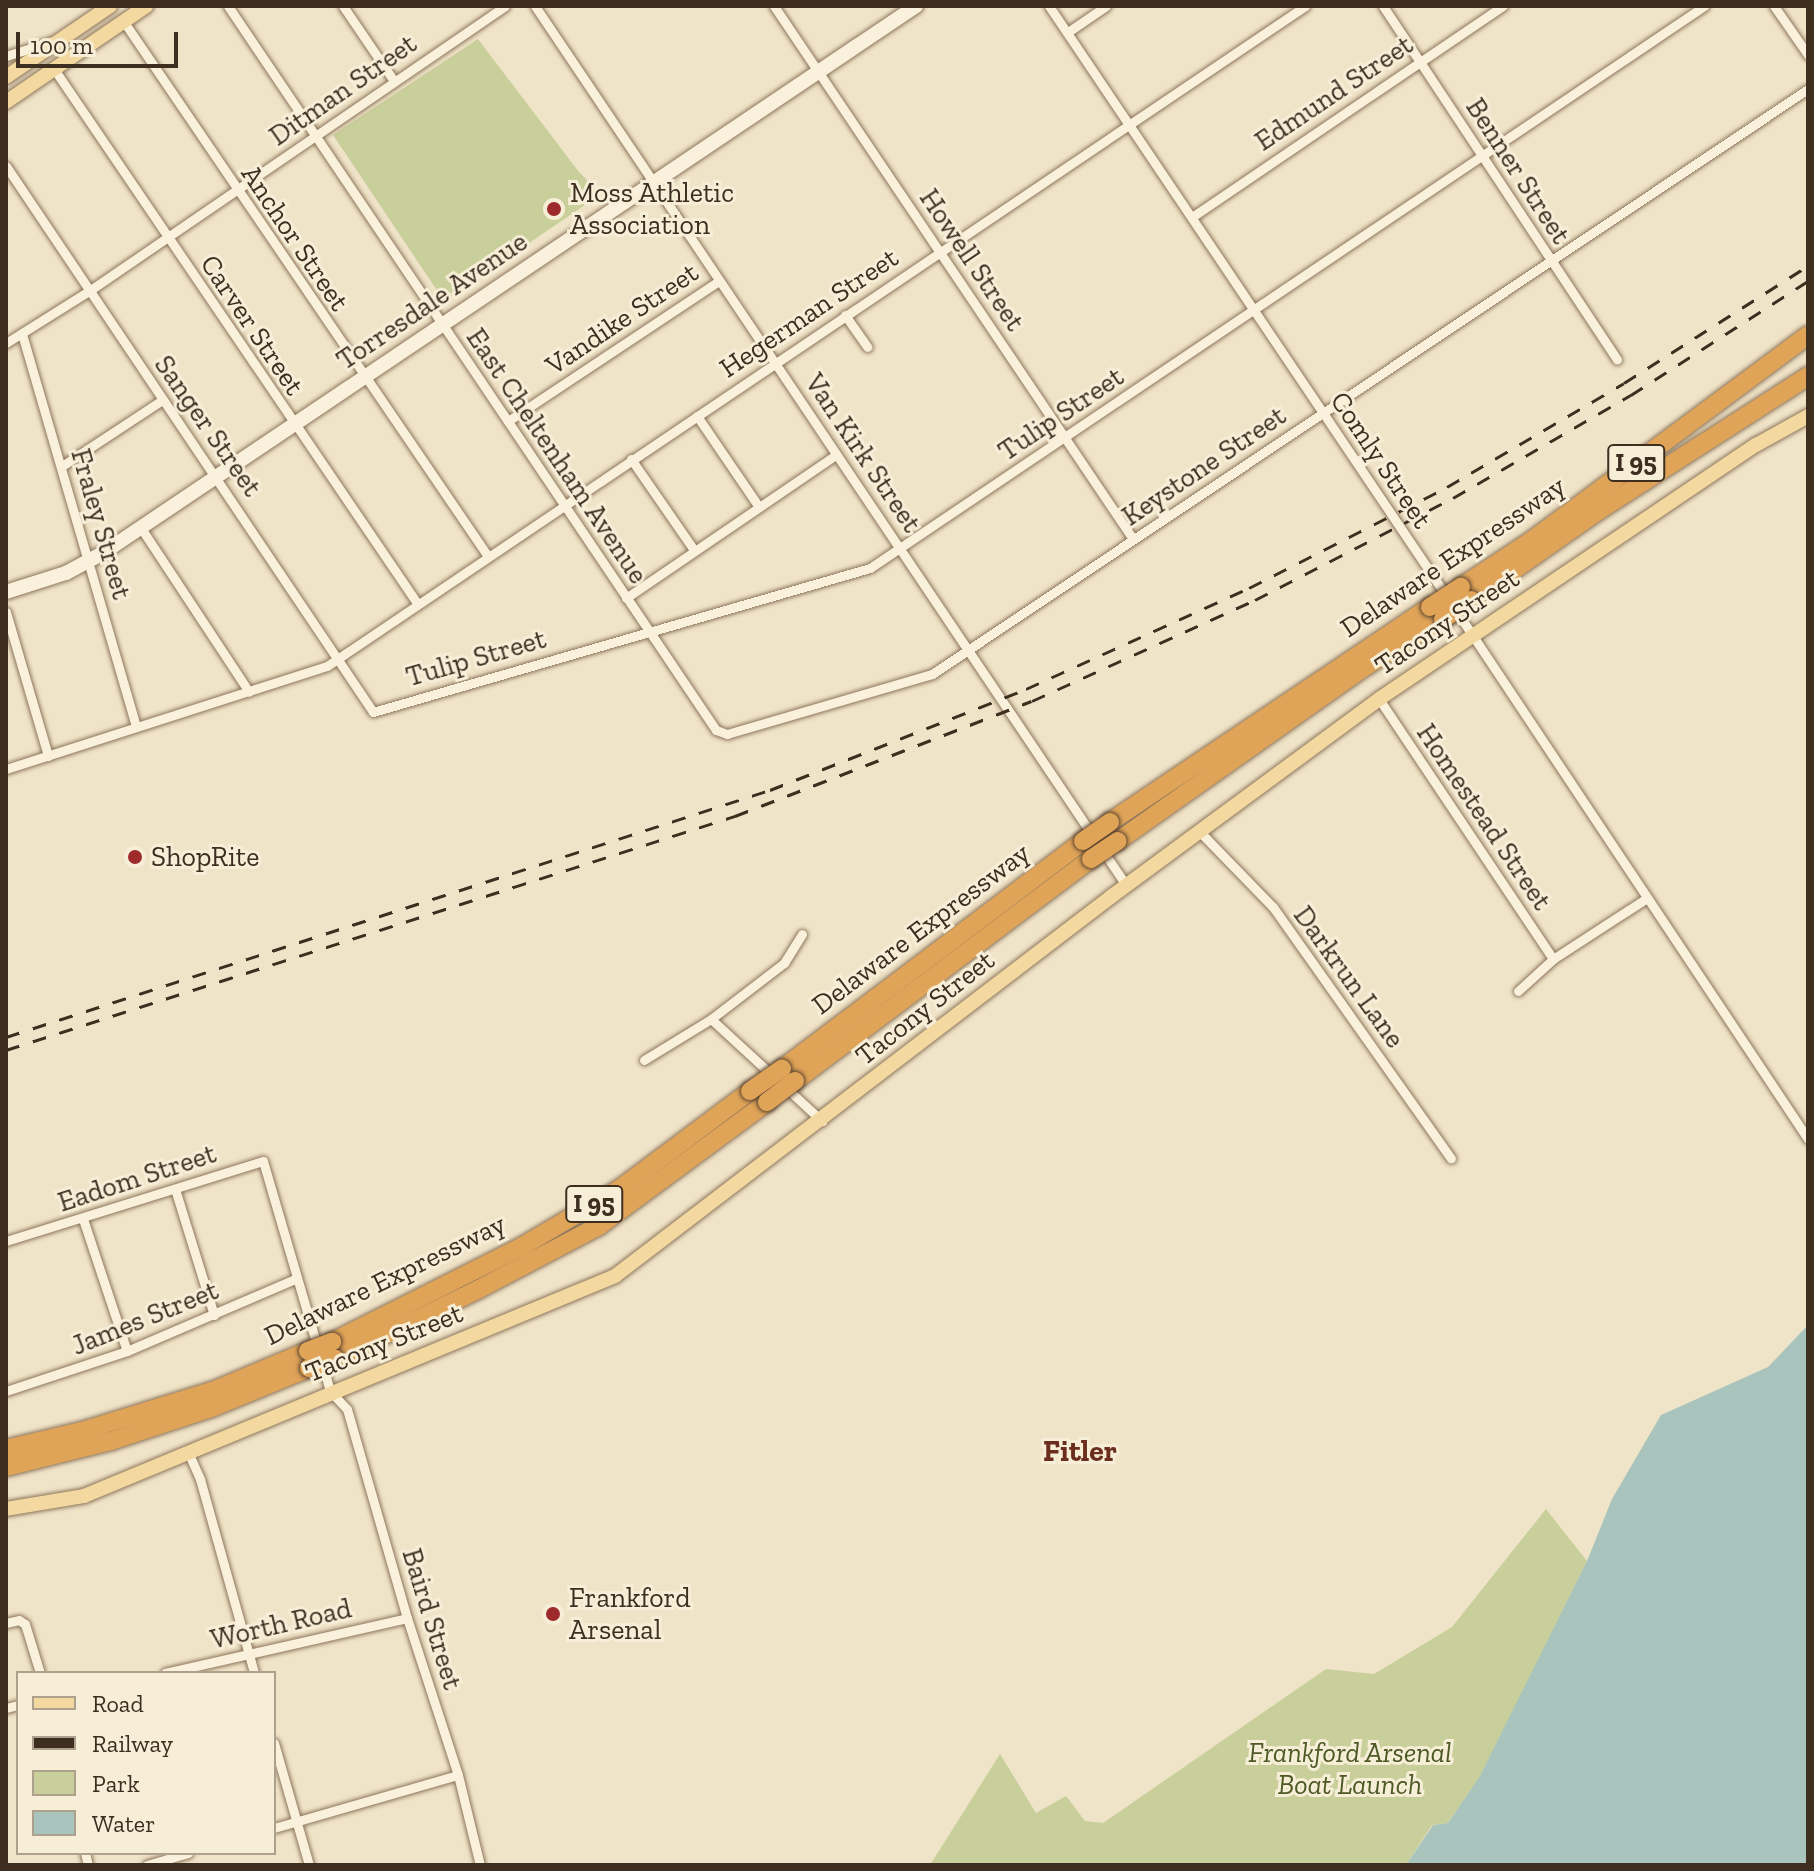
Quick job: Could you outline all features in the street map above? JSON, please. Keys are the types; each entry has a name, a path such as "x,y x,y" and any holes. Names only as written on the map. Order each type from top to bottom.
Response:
{"highway":[{"name":"Delaware Expressway","path":"1466,593 1808,335"},
{"name":"Delaware Expressway","path":"6,1467 126,1436 214,1407 599,1226 767,1102 789,1075 1110,822 1808,376"},
{"name":"Delaware Expressway","path":"333,1350 621,1188 750,1091 789,1075 1437,613"},
{"name":"Delaware Expressway","path":"6,1449 82,1431 309,1360"}],"main road":[{"path":"6,77 110,6"},
{"path":"6,102 146,6"},
{"name":"Tacony Street","path":"6,1509 84,1496 330,1391 615,1276 822,1121 1126,885 1379,699 1756,445 1808,416"}],"street":[{"name":"East Cheltenham Avenue","path":"228,6 716,730"},
{"path":"343,6 394,81"},
{"name":"Ditman Street","path":"6,343 89,291 165,235 505,6"},
{"name":"Van Kirk Street","path":"535,6 1126,885"},
{"name":"Howell Street","path":"774,6 1133,539"},
{"name":"Torresdale Avenue","path":"6,592 89,562 916,6"},
{"name":"Comly Street","path":"1049,6 1808,1139"},
{"path":"1068,32 1106,6"},
{"name":"Hegerman Street","path":"338,659 487,555 1305,6"},
{"name":"Benner Street","path":"1383,6 1617,359"},
{"name":"Edmund Street","path":"1192,217 1503,6"},
{"name":"Tulip Street","path":"373,712 870,568 1704,6"},
{"path":"1774,6 1808,55"},
{"name":"Anchor Street","path":"124,22 487,555"},
{"path":"6,56 60,38"},
{"name":"Carver Street","path":"54,69 417,603"},
{"name":"Keystone Street","path":"716,730 727,734 932,674 1808,89"},
{"name":"Sanger Street","path":"6,166 373,712"},
{"name":"Vandike Street","path":"508,421 719,281"},
{"path":"845,315 867,347"},
{"name":"Fraley Street","path":"22,334 136,726"},
{"path":"62,466 162,400"},
{"path":"697,416 759,507"},
{"path":"626,598 836,455"},
{"path":"631,459 694,550"},
{"path":"141,528 249,692"},
{"path":"6,612 48,756"},
{"path":"6,769 249,692 327,666 338,659"},
{"name":"Homestead Street","path":"1379,699 1553,959"},
{"name":"Darkrun Lane","path":"1200,832 1273,907 1451,1158"},
{"path":"1518,991 1553,959 1647,898"},
{"path":"644,1060 711,1019 784,963 802,934"},
{"path":"711,1019 822,1121"},
{"name":"Eadom Street","path":"6,1241 263,1161 297,1278"},
{"path":"175,1189 214,1315"},
{"path":"83,1219 127,1351"},
{"path":"297,1278 330,1391"},
{"name":"James Street","path":"7,1391 127,1351 297,1278"},
{"path":"6,1378 7,1391"},
{"name":"Baird Street","path":"330,1391 347,1409 407,1618 458,1775 480,1865"},
{"path":"188,1452 200,1479 253,1671"},
{"name":"Worth Road","path":"174,1671 407,1618"},
{"path":"6,1623 19,1620 25,1624 39,1671"},
{"path":"276,1750 309,1865"},
{"path":"276,1827 458,1775"},
{"path":"147,1865 181,1855"}],"green space":[{"path":"478,39 579,172 601,194 450,297 440,295 333,135"},
{"name":"Frankford Arsenal Boat Launch","path":"1546,1509 1587,1561 1480,1777 1448,1823 1432,1825 1406,1865 930,1865 1000,1754 1036,1813 1066,1796 1085,1821 1103,1823 1326,1669 1374,1674 1452,1627"}],"water":[{"path":"1808,1325 1808,1865 1406,1865 1433,1825 1448,1823 1480,1776 1587,1561 1612,1499 1661,1415 1768,1367"}],"railway":[{"path":"6,1037 770,790 1026,689 1249,588 1447,487 1624,383 1808,266"},
{"path":"6,1050 735,816 1032,701 1255,600 1453,498 1631,395 1808,281"}],"place":[{"name":"Moss Athletic Association","path":"554,209"},
{"name":"ShopRite","path":"135,857"},
{"name":"Frankford Arsenal","path":"553,1614"}],"district":[{"name":"Fitler","path":"1080,1451"}]}
